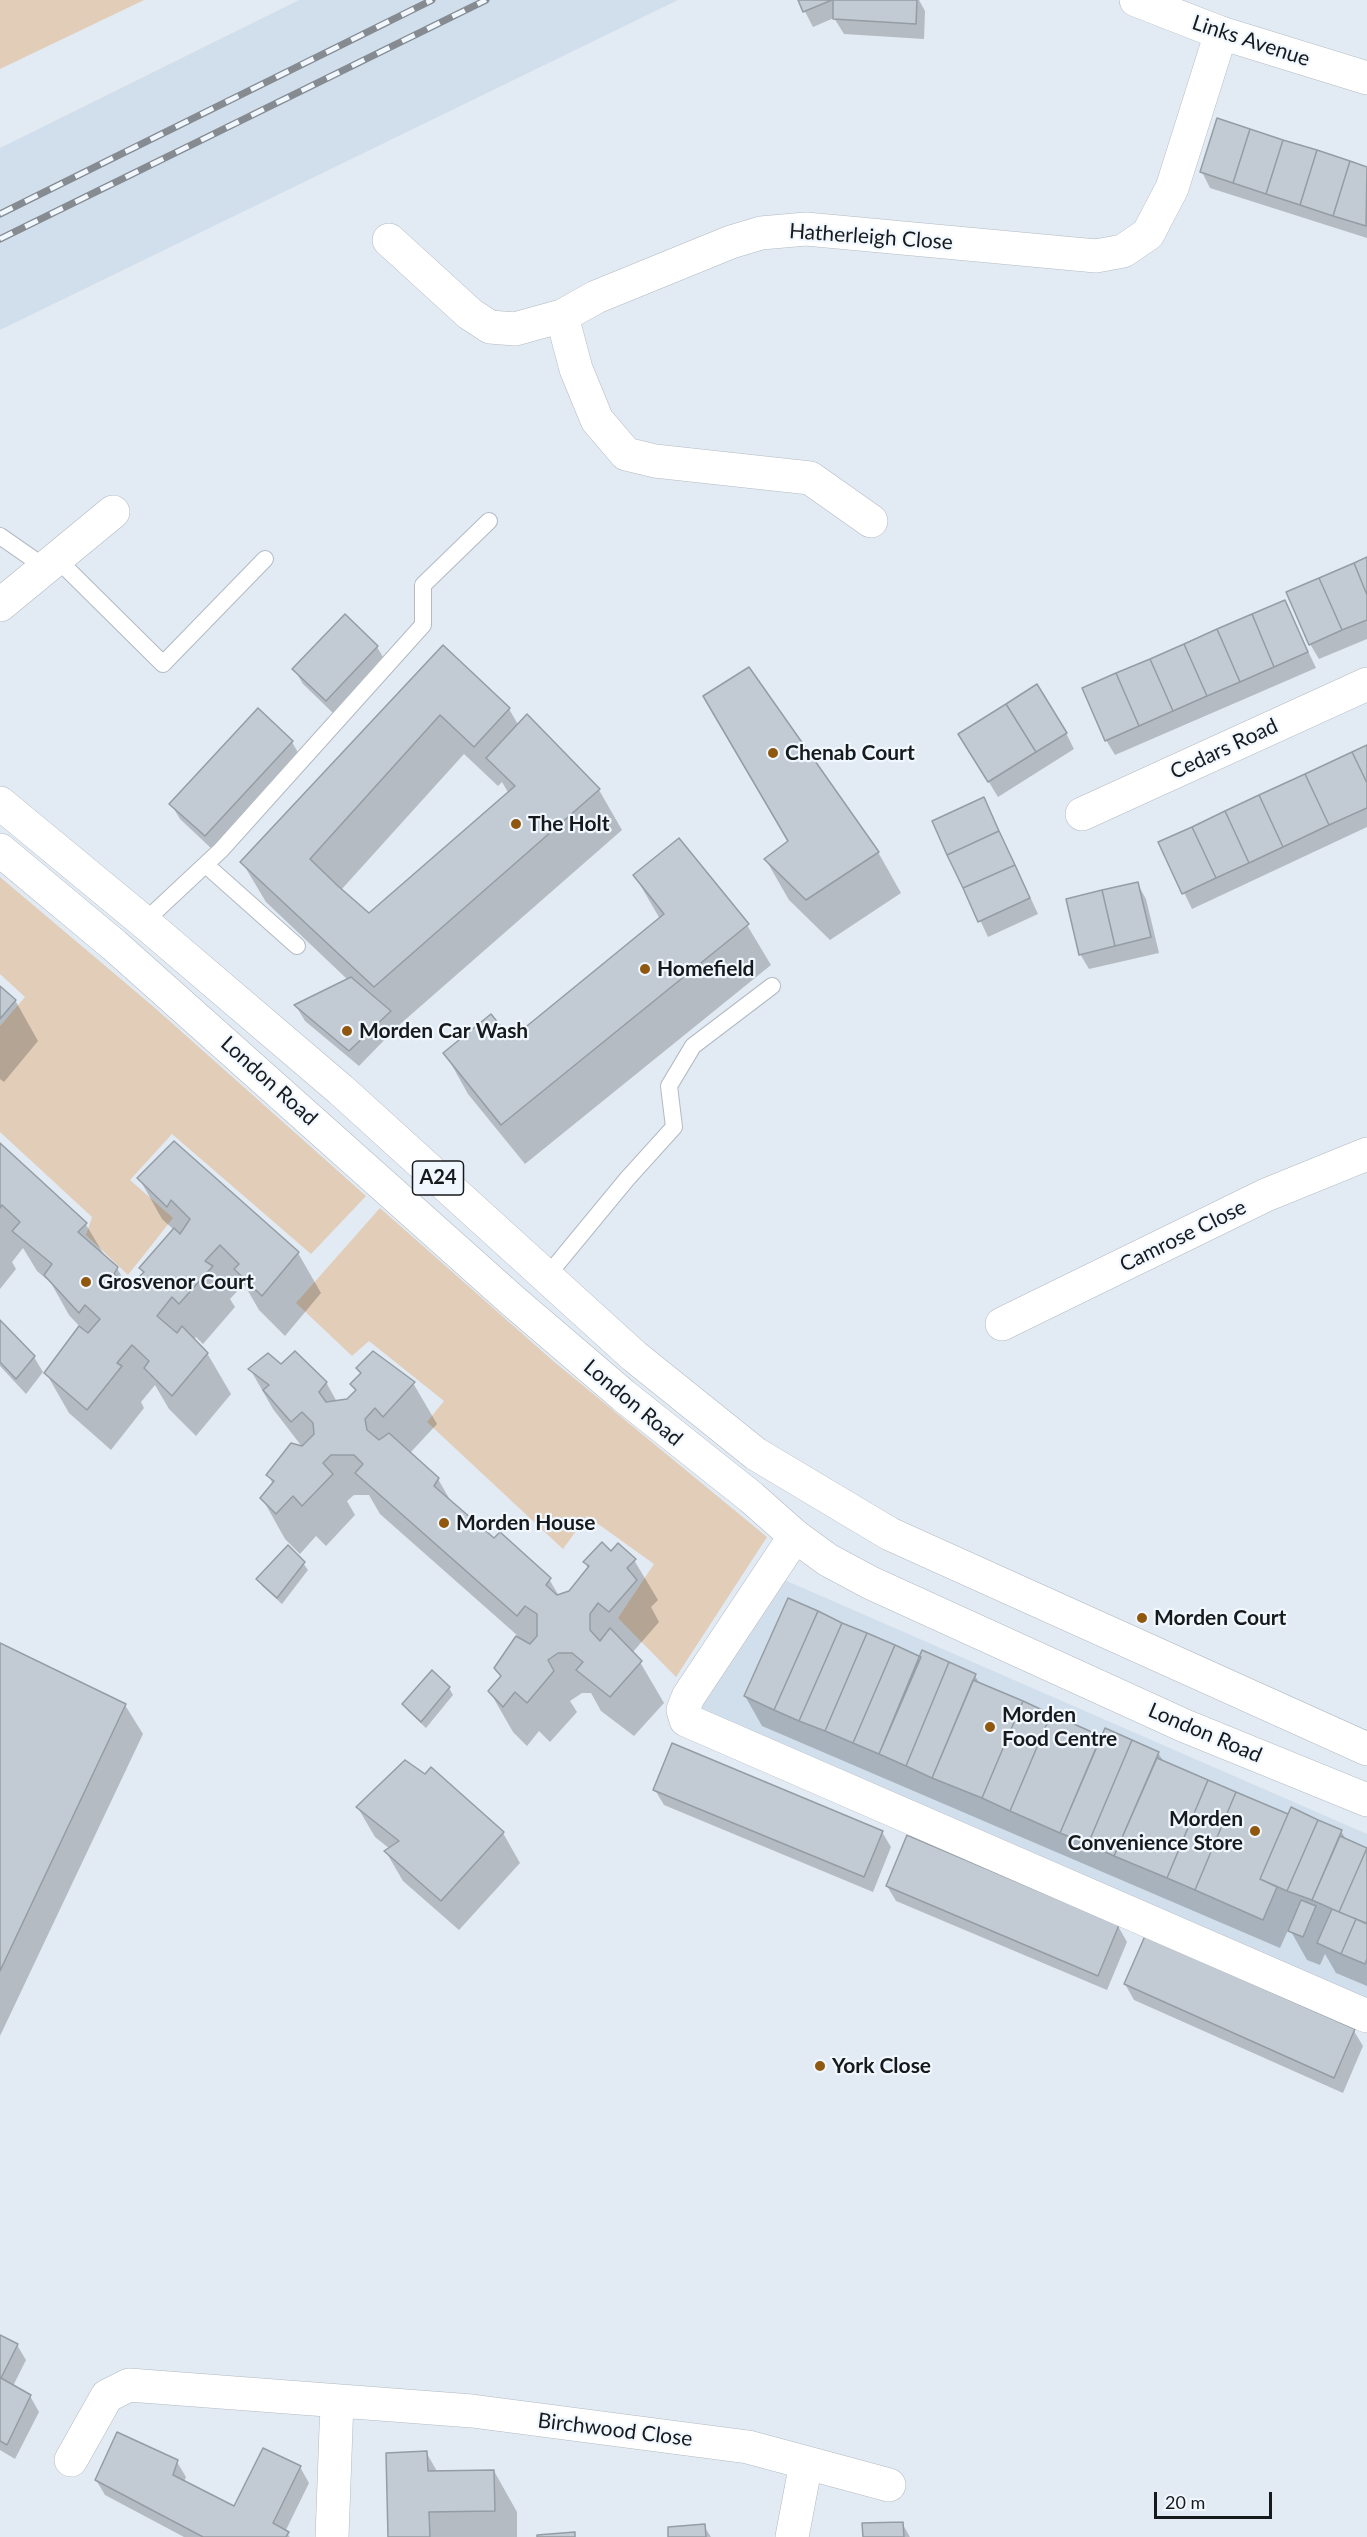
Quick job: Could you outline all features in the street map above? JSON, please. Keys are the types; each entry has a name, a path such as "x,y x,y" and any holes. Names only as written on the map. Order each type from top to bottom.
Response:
{"main road":[{"name":"Links Avenue","path":"1136,0 1221,33 1367,78"},
{"name":"Hatherleigh Close","path":"389,240 430,280 489,327 515,329 562,316 596,297 761,232 806,229 1096,256 1123,251 1148,234 1159,217 1172,188 1221,33"},
{"path":"562,316 576,369 597,420 626,454 655,461 810,478 871,521"},
{"path":"0,605 113,512"},
{"name":"Cedars Road","path":"1082,814 1367,684"},
{"name":"London Road","path":"0,803 341,1090 634,1356 692,1405 756,1454 890,1534 1367,1749"},
{"name":"London Road","path":"0,850 114,945 513,1301 624,1396 795,1536 828,1560 871,1583 1185,1726 1367,1800"},
{"name":"Camrose Close","path":"1002,1324 1266,1195 1367,1154"},
{"path":"795,1536 688,1697 683,1710 686,1720 1367,2016"},
{"name":"Birchwood Close","path":"71,2460 107,2396 129,2385 472,2411 747,2447 890,2485"},
{"path":"332,2537 336,2401"},
{"path":"792,2537 806,2463"}],"lane":[{"path":"144,922 229,842 423,625 423,585 489,521"},
{"path":"0,536 51,563 162,664 265,560"},
{"path":"206,865 297,946"},
{"path":"547,1276 627,1179 674,1127 669,1086 693,1046 772,986"}],"shaded area":[{"path":"0,0 144,0 0,69"},
{"path":"299,0 678,0 0,330 0,148"},
{"path":"0,877 155,1008 366,1196 311,1254 172,1134 130,1180 173,1218 128,1275 86,1235 92,1217 0,1132 0,1026 25,997 0,974"},
{"path":"380,1208 552,1360 767,1537 676,1677 618,1618 654,1564 587,1516 563,1549 427,1422 444,1401 369,1341 352,1356 296,1303"},
{"path":"780,1578 1367,1834 1367,2007 693,1711"}],"building":[{"path":"798,0 832,0 803,12"},
{"path":"833,0 917,0 916,24 833,19"},
{"path":"1217,118 1250,129 1233,183 1200,172"},
{"path":"1250,129 1283,140 1266,194 1233,183"},
{"path":"1283,140 1317,150 1300,205 1266,194"},
{"path":"1317,150 1350,161 1333,216 1300,205"},
{"path":"1350,161 1367,167 1366,226 1333,216"},
{"path":"1367,557 1367,595 1354,563"},
{"path":"1354,563 1367,595 1367,620 1342,630 1319,578"},
{"path":"1319,578 1342,630 1309,645 1286,592"},
{"path":"1285,600 1308,652 1274,667 1252,614"},
{"path":"345,614 378,646 326,701 292,669"},
{"path":"1252,614 1274,667 1240,682 1217,629"},
{"path":"1217,629 1240,682 1207,696 1184,644"},
{"path":"1184,644 1207,696 1173,711 1150,659"},
{"name":"The Holt","path":"443,645 510,708 474,747 440,715 310,859 338,886 369,913 515,786 486,758 527,714 600,789 374,987 240,862"},
{"path":"1150,659 1173,711 1139,726 1116,673"},
{"name":"Chenab Court","path":"749,667 879,852 806,900 764,859 788,841 703,696"},
{"path":"1116,673 1139,726 1105,741 1082,688"},
{"path":"1037,684 1067,733 1036,752 1006,704"},
{"path":"1006,704 1036,752 988,782 958,734"},
{"path":"258,708 293,741 205,836 169,804"},
{"path":"1367,745 1367,783 1352,752"},
{"path":"1352,752 1367,783 1367,808 1329,825 1305,774"},
{"path":"1305,774 1329,825 1283,847 1259,795"},
{"path":"1259,795 1283,847 1249,863 1225,811"},
{"path":"984,797 999,831 947,855 932,821"},
{"path":"1225,811 1249,863 1216,878 1192,827"},
{"path":"1192,827 1216,878 1182,894 1158,842"},
{"path":"999,831 1015,865 963,888 947,855"},
{"name":"Homefield","path":"679,838 749,924 501,1125 443,1053 491,1014 511,1039 664,914 633,875"},
{"path":"1015,865 1030,898 978,922 963,888"},
{"path":"1138,882 1151,937 1115,946 1102,890"},
{"path":"1102,890 1115,946 1079,955 1066,899"},
{"name":"Morden Car Wash","path":"351,977 391,1011 349,1051 294,1005"},
{"path":"0,986 16,1000 0,1019"},
{"name":"Grosvenor Court","path":"174,1141 299,1252 262,1296 234,1269 239,1264 220,1245 205,1261 213,1266 179,1304 172,1297 157,1316 177,1333 182,1326 208,1353 172,1396 144,1368 149,1361 132,1345 117,1363 122,1366 87,1410 44,1373 79,1326 88,1333 100,1319 85,1305 79,1313 44,1275 52,1264 12,1231 20,1222 2,1205 0,1208 0,1143 87,1223 78,1232 118,1267 114,1274 128,1288 144,1272 139,1268 174,1228 180,1234 190,1219 171,1200 167,1207 137,1178"},
{"path":"0,1320 35,1356 16,1379 0,1362"},
{"name":"Morden House","path":"295,1351 327,1382 319,1392 326,1402 347,1399 356,1390 350,1384 361,1373 356,1368 373,1351 415,1382 383,1417 375,1408 365,1419 367,1430 379,1440 389,1433 439,1478 434,1486 494,1538 500,1532 551,1578 546,1585 557,1595 569,1591 589,1566 583,1562 602,1542 611,1551 618,1543 636,1559 627,1568 637,1580 609,1612 598,1603 590,1614 590,1630 600,1641 610,1628 642,1661 610,1697 576,1670 583,1662 572,1653 558,1653 548,1660 554,1671 527,1703 515,1692 503,1707 488,1691 501,1676 494,1668 516,1636 530,1644 537,1636 537,1614 525,1606 517,1616 355,1473 363,1464 354,1455 331,1455 323,1463 333,1474 302,1506 293,1496 276,1514 260,1498 274,1481 266,1475 291,1443 302,1446 314,1434 313,1423 302,1412 291,1422 263,1390 269,1385 248,1369 268,1353 281,1364"},
{"path":"288,1545 305,1562 277,1598 256,1579"},
{"path":"788,1598 818,1611 774,1710 744,1696"},
{"path":"818,1611 842,1623 799,1721 774,1710"},
{"path":"842,1623 867,1633 825,1731 799,1721"},
{"path":"867,1633 895,1645 853,1743 825,1731"},
{"path":"0,1643 126,1704 0,1971"},
{"path":"895,1645 921,1657 879,1754 853,1743"},
{"path":"922,1650 949,1662 906,1766 879,1754"},
{"path":"949,1662 976,1674 932,1778 906,1766"},
{"path":"432,1670 450,1687 421,1722 402,1704"},
{"path":"973,1680 1023,1701 982,1798 932,1778"},
{"path":"1023,1701 1051,1714 1010,1811 982,1798"},
{"path":"1051,1714 1101,1736 1060,1833 1010,1811"},
{"path":"1105,1728 1132,1740 1088,1844 1060,1833"},
{"path":"1132,1740 1159,1752 1114,1856 1088,1844"},
{"path":"672,1743 883,1831 864,1877 653,1790"},
{"path":"1157,1758 1208,1780 1167,1878 1114,1856"},
{"path":"405,1760 425,1774 431,1767 504,1832 441,1901 384,1851 399,1841 356,1807"},
{"path":"1208,1780 1236,1792 1195,1890 1167,1878"},
{"path":"1236,1792 1288,1814 1260,1879 1277,1887 1263,1920 1195,1890"},
{"path":"1291,1807 1318,1820 1287,1891 1260,1879"},
{"path":"1318,1820 1342,1830 1312,1900 1287,1891"},
{"path":"907,1835 1119,1925 1098,1976 886,1886"},
{"path":"1340,1836 1367,1848 1339,1912 1312,1900"},
{"path":"1367,1848 1367,1921 1366,1923 1339,1912"},
{"path":"1301,1900 1316,1906 1303,1937 1288,1931"},
{"path":"1332,1909 1356,1919 1341,1954 1317,1943"},
{"path":"1356,1919 1367,1924 1365,1964 1341,1954"},
{"path":"1145,1936 1355,2029 1334,2078 1124,1984"},
{"path":"0,2335 18,2344 1,2378 31,2395 7,2445 0,2441"},
{"path":"117,2432 178,2460 173,2475 234,2506 263,2448 301,2466 273,2523 289,2532 286,2537 203,2537 95,2480"},
{"path":"427,2451 428,2471 494,2470 495,2511 429,2512 430,2537 388,2537 386,2453"},
{"path":"903,2522 904,2537 863,2537 862,2523"},
{"path":"705,2524 706,2537 668,2537 668,2527"},
{"path":"575,2532 575,2537 537,2537 537,2535"}],"railway":[{"path":"0,214 432,0"},
{"path":"0,239 486,0"}],"place":[{"name":"Chenab Court","path":"773,753"},
{"name":"The Holt","path":"516,824"},
{"name":"Homefield","path":"645,969"},
{"name":"Morden Car Wash","path":"347,1031"},
{"name":"Grosvenor Court","path":"86,1282"},
{"name":"Morden House","path":"444,1523"},
{"name":"Morden Court","path":"1142,1618"},
{"name":"Morden Food Centre","path":"990,1727"},
{"name":"Morden Convenience Store","path":"1255,1831"},
{"name":"York Close","path":"820,2066"}]}
